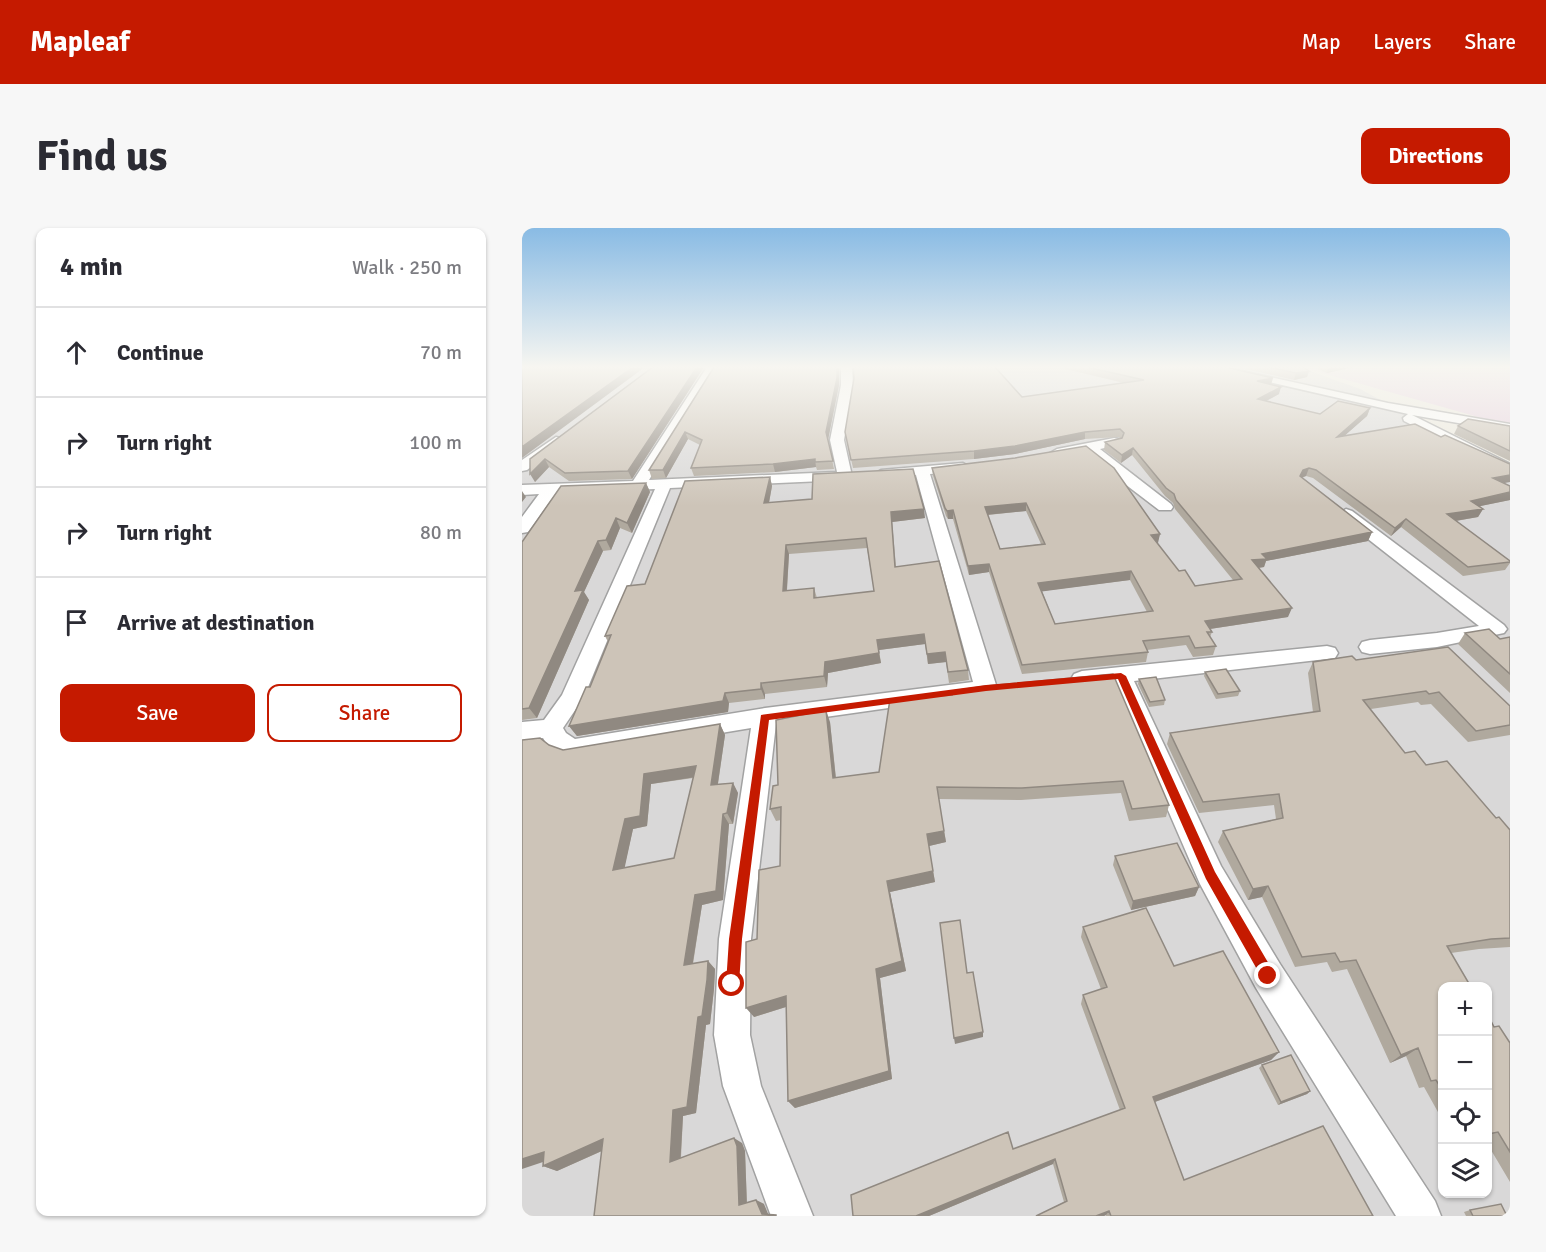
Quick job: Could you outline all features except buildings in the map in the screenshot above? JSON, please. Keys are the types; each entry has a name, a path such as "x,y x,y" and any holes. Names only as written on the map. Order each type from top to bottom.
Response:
{"street":[{"path":"639,485 684,413"},
{"path":"842,413 837,440 856,475"},
{"path":"1400,413 1510,470"},
{"path":"1423,413 1510,428"},
{"path":"522,467 566,433"},
{"path":"1037,457 1113,442"},
{"path":"1088,446 1165,507"},
{"path":"522,490 856,475 975,465"},
{"path":"551,728 556,739 571,749 765,717 997,687 922,471"},
{"path":"522,731 551,728 572,697 664,485"},
{"path":"522,528 551,489"},
{"path":"1335,505 1503,627"},
{"path":"1370,647 1437,640 1503,627"},
{"path":"1437,640 1453,655"},
{"path":"1065,681 1327,653"},
{"path":"1121,676 1210,875 1268,976 1343,1098 1420,1216"},
{"path":"765,717 735,939 732,1035 742,1086 792,1216"}],"shaded area":[{"path":"522,413 1405,413 1510,469 1510,1216 522,1216"},
{"path":"1464,413 1510,413 1510,426"}],"route":[{"path":"732,984 735,939 742,901 765,717 986,688 1121,676 1210,875 1268,976"}]}
